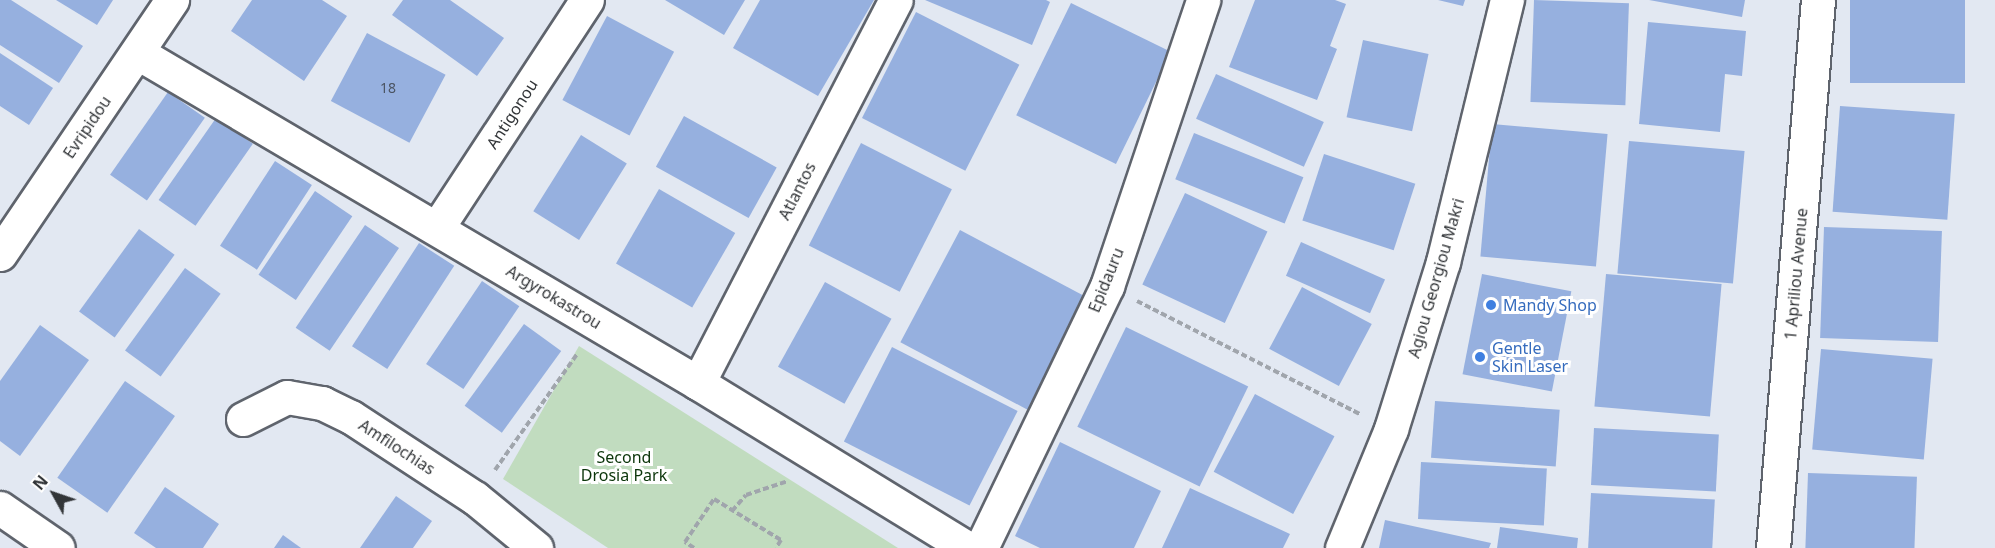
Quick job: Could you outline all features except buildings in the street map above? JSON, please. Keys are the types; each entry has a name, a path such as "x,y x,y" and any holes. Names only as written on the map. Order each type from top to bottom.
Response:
{"street":[{"name":"Evripidou","path":"0,254 172,0"},
{"name":"Antigonou","path":"437,228 587,0"},
{"name":"Atlantos","path":"698,383 896,0"},
{"name":"Epidauru","path":"981,548 1107,286 1203,0"},
{"name":"Agiou Georgiou Makri","path":"1342,548 1390,429 1443,262 1506,0"},
{"name":"1 Apriliou Avenue","path":"1773,548 1818,0"},
{"name":"Argyrokastrou","path":"138,53 698,383 967,548"},
{"name":"Amfilochias","path":"243,419 287,397 322,403 475,498 537,548"},
{"path":"0,508 58,548"}],"path":[{"path":"1107,286 1390,429"},
{"path":"475,498 599,324"},
{"path":"732,511 746,495 799,476 812,453"},
{"path":"693,548 685,542 714,499 781,540 776,548"}],"green space":[{"name":"Second Drosia Park","path":"579,346 898,548 608,548 503,479"}],"place":[{"name":"Mandy Shop","path":"1491,305"},
{"name":"Gentle Skin Laser","path":"1480,357"}]}
